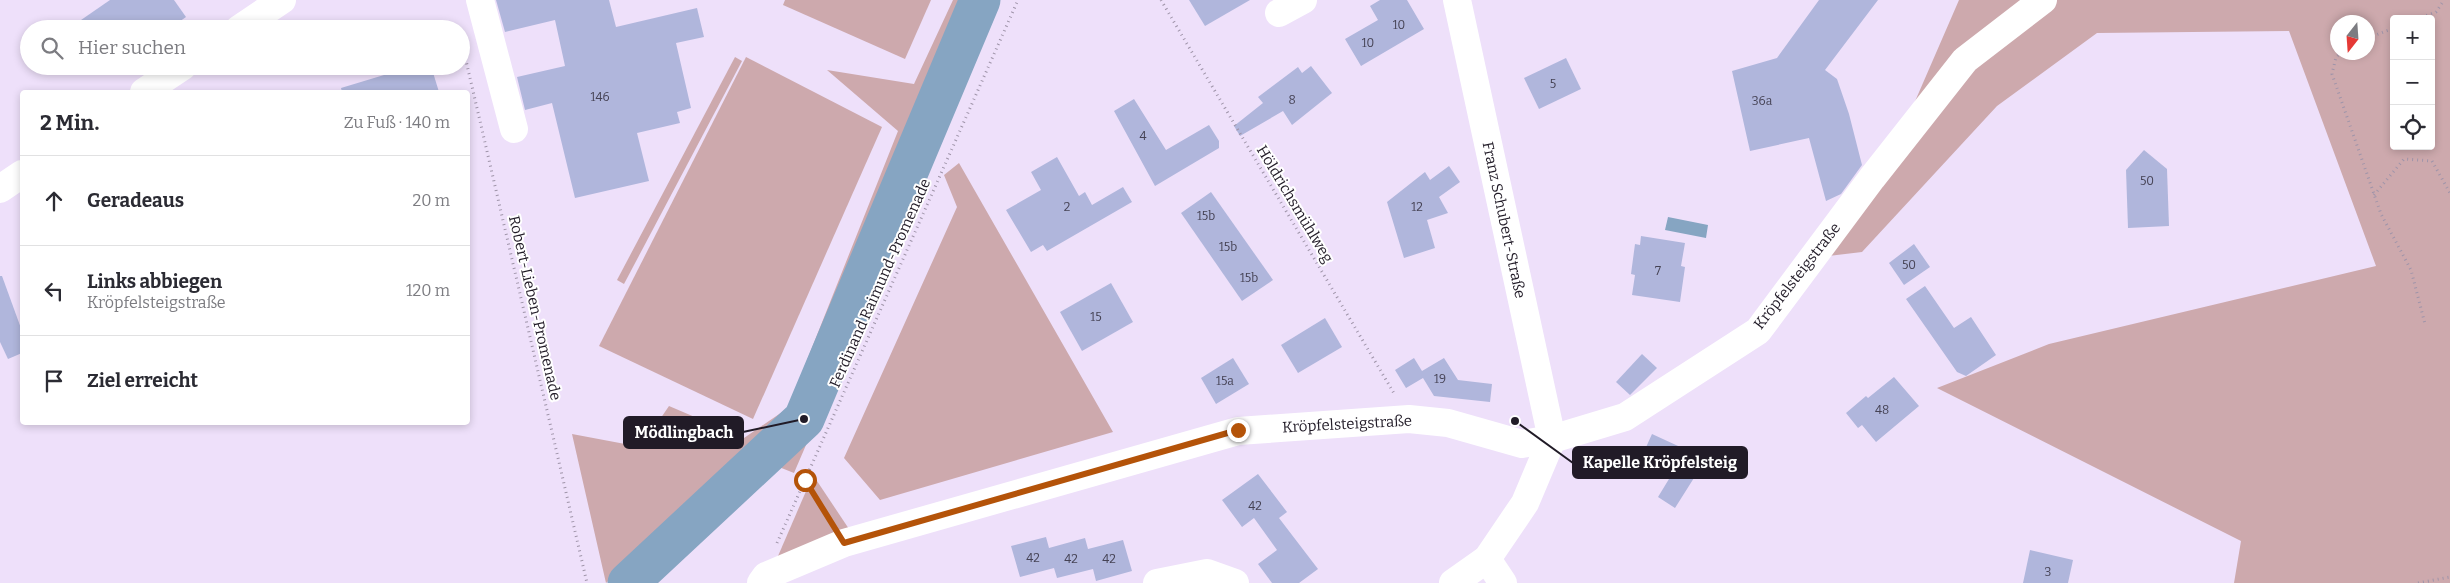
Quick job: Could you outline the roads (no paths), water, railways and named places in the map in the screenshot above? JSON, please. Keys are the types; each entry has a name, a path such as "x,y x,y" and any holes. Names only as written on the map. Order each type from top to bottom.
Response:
{"street":[{"path":"252,20 282,0"},
{"path":"480,0 514,129"},
{"path":"1278,13 1303,0"},
{"name":"Franz Schubert-Straße","path":"1457,0 1552,439"},
{"name":"Kröpfelsteigstraße","path":"764,580 844,543 1238,430 1409,419 1448,423 1522,444 1552,439 1625,417 1758,331 1872,178 1965,60 2043,0"},
{"path":"147,90 170,75"},
{"path":"0,189 20,175"},
{"path":"1453,583 1487,559 1525,503 1552,439"},
{"path":"1487,559 1503,583"},
{"path":"1157,583 1207,573 1234,583"}],"water":[{"path":"1668,217 1708,225 1706,238 1665,230"}],"waterway":[{"path":"628,583 804,419 980,0"}],"place":[{"name":"Mödlingbach","path":"804,419"},
{"name":"Kapelle Kröpfelsteig","path":"1515,421"}]}
